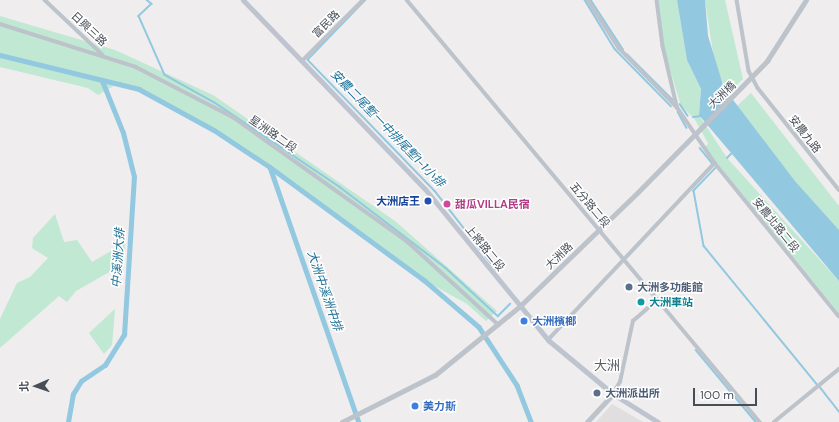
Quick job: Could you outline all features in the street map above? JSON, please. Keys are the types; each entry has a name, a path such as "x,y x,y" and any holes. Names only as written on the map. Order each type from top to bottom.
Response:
{"main road":[{"name":"上將路二段","path":"243,0 425,189 519,307 548,340 612,394 658,422"}],"street":[{"name":"日興三路","path":"45,0 103,55"},
{"name":"富民路","path":"302,61 363,0"},
{"name":"五分路二段","path":"407,0 760,422"},
{"path":"588,0 619,48 677,107"},
{"path":"658,0 663,46 677,107"},
{"name":"安農九路","path":"737,0 746,64 758,88 839,190"},
{"name":"大洲橋","path":"638,192 767,61 806,0"},
{"name":"星洲路二段","path":"0,24 103,55 168,81 233,117 408,242 499,324"},
{"name":"安農北路二段","path":"677,107 700,144 714,163 839,316"},
{"path":"548,340 625,261 714,163"},
{"name":"大洲路","path":"342,422 435,375 519,307 638,192"},
{"path":"587,422 612,394 620,382 633,321 657,300"},
{"path":"774,422 839,369"}],"shaded area":[{"path":"612,404 643,422 596,422"}],"green space":[{"path":"657,0 677,0 687,60 701,89 699,115 727,158 839,281 839,313 705,148 708,143 694,118 681,106 663,46"},
{"path":"705,0 725,0 743,79 728,93 715,66"},
{"path":"0,16 115,50 213,95 395,221 497,311 486,321 467,304 424,280 270,167 214,130 139,89 117,84 98,95 88,88 0,67"},
{"path":"751,93 839,206 839,230 795,181 737,106"},
{"path":"55,214 64,242 77,240 92,262 125,243 121,276 111,271 76,291 67,302 59,296 0,348 0,319 17,283 30,277 48,258 32,248 33,238"},
{"path":"115,309 112,345 104,354 89,333"}],"water":[{"path":"677,0 705,0 708,36 724,88 795,181 839,230 839,281 699,115 701,89 687,60"}],"waterway":[{"path":"147,0 152,4 139,16 165,75 214,102 340,187 446,268 498,316 510,304"},
{"name":"安農二尾塹一中排尾塹1-1小排","path":"366,0 308,60 435,191 496,269"},
{"path":"585,0 615,49 671,106"},
{"path":"591,0 623,49"},
{"path":"627,54 672,99"},
{"path":"0,55 139,89 214,130 270,167 424,280 479,327 517,385 531,422"},
{"name":"中溪洲大排","path":"68,422 73,394 81,381 105,365 124,335 134,177 123,133 102,81"},
{"path":"680,104 688,116"},
{"path":"678,112 687,128"},
{"path":"693,117 701,116"},
{"path":"700,148 712,163"},
{"path":"727,158 731,154"},
{"name":"大洲中溪洲中排","path":"270,167 359,422"},
{"path":"716,168 694,191 704,246 817,384"},
{"path":"696,350 756,422"},
{"path":"820,387 839,411"}],"place":[{"name":"大洲店王","path":"428,201"},
{"name":"甜瓜VILLA民宿","path":"447,204"},
{"name":"大洲多功能館","path":"629,287"},
{"name":"大洲車站","path":"641,302"},
{"name":"大洲檳榔","path":"524,321"},
{"name":"大洲派出所","path":"597,393"},
{"name":"美力斯","path":"415,406"}],"district":[{"name":"大洲","path":"607,366"}]}
